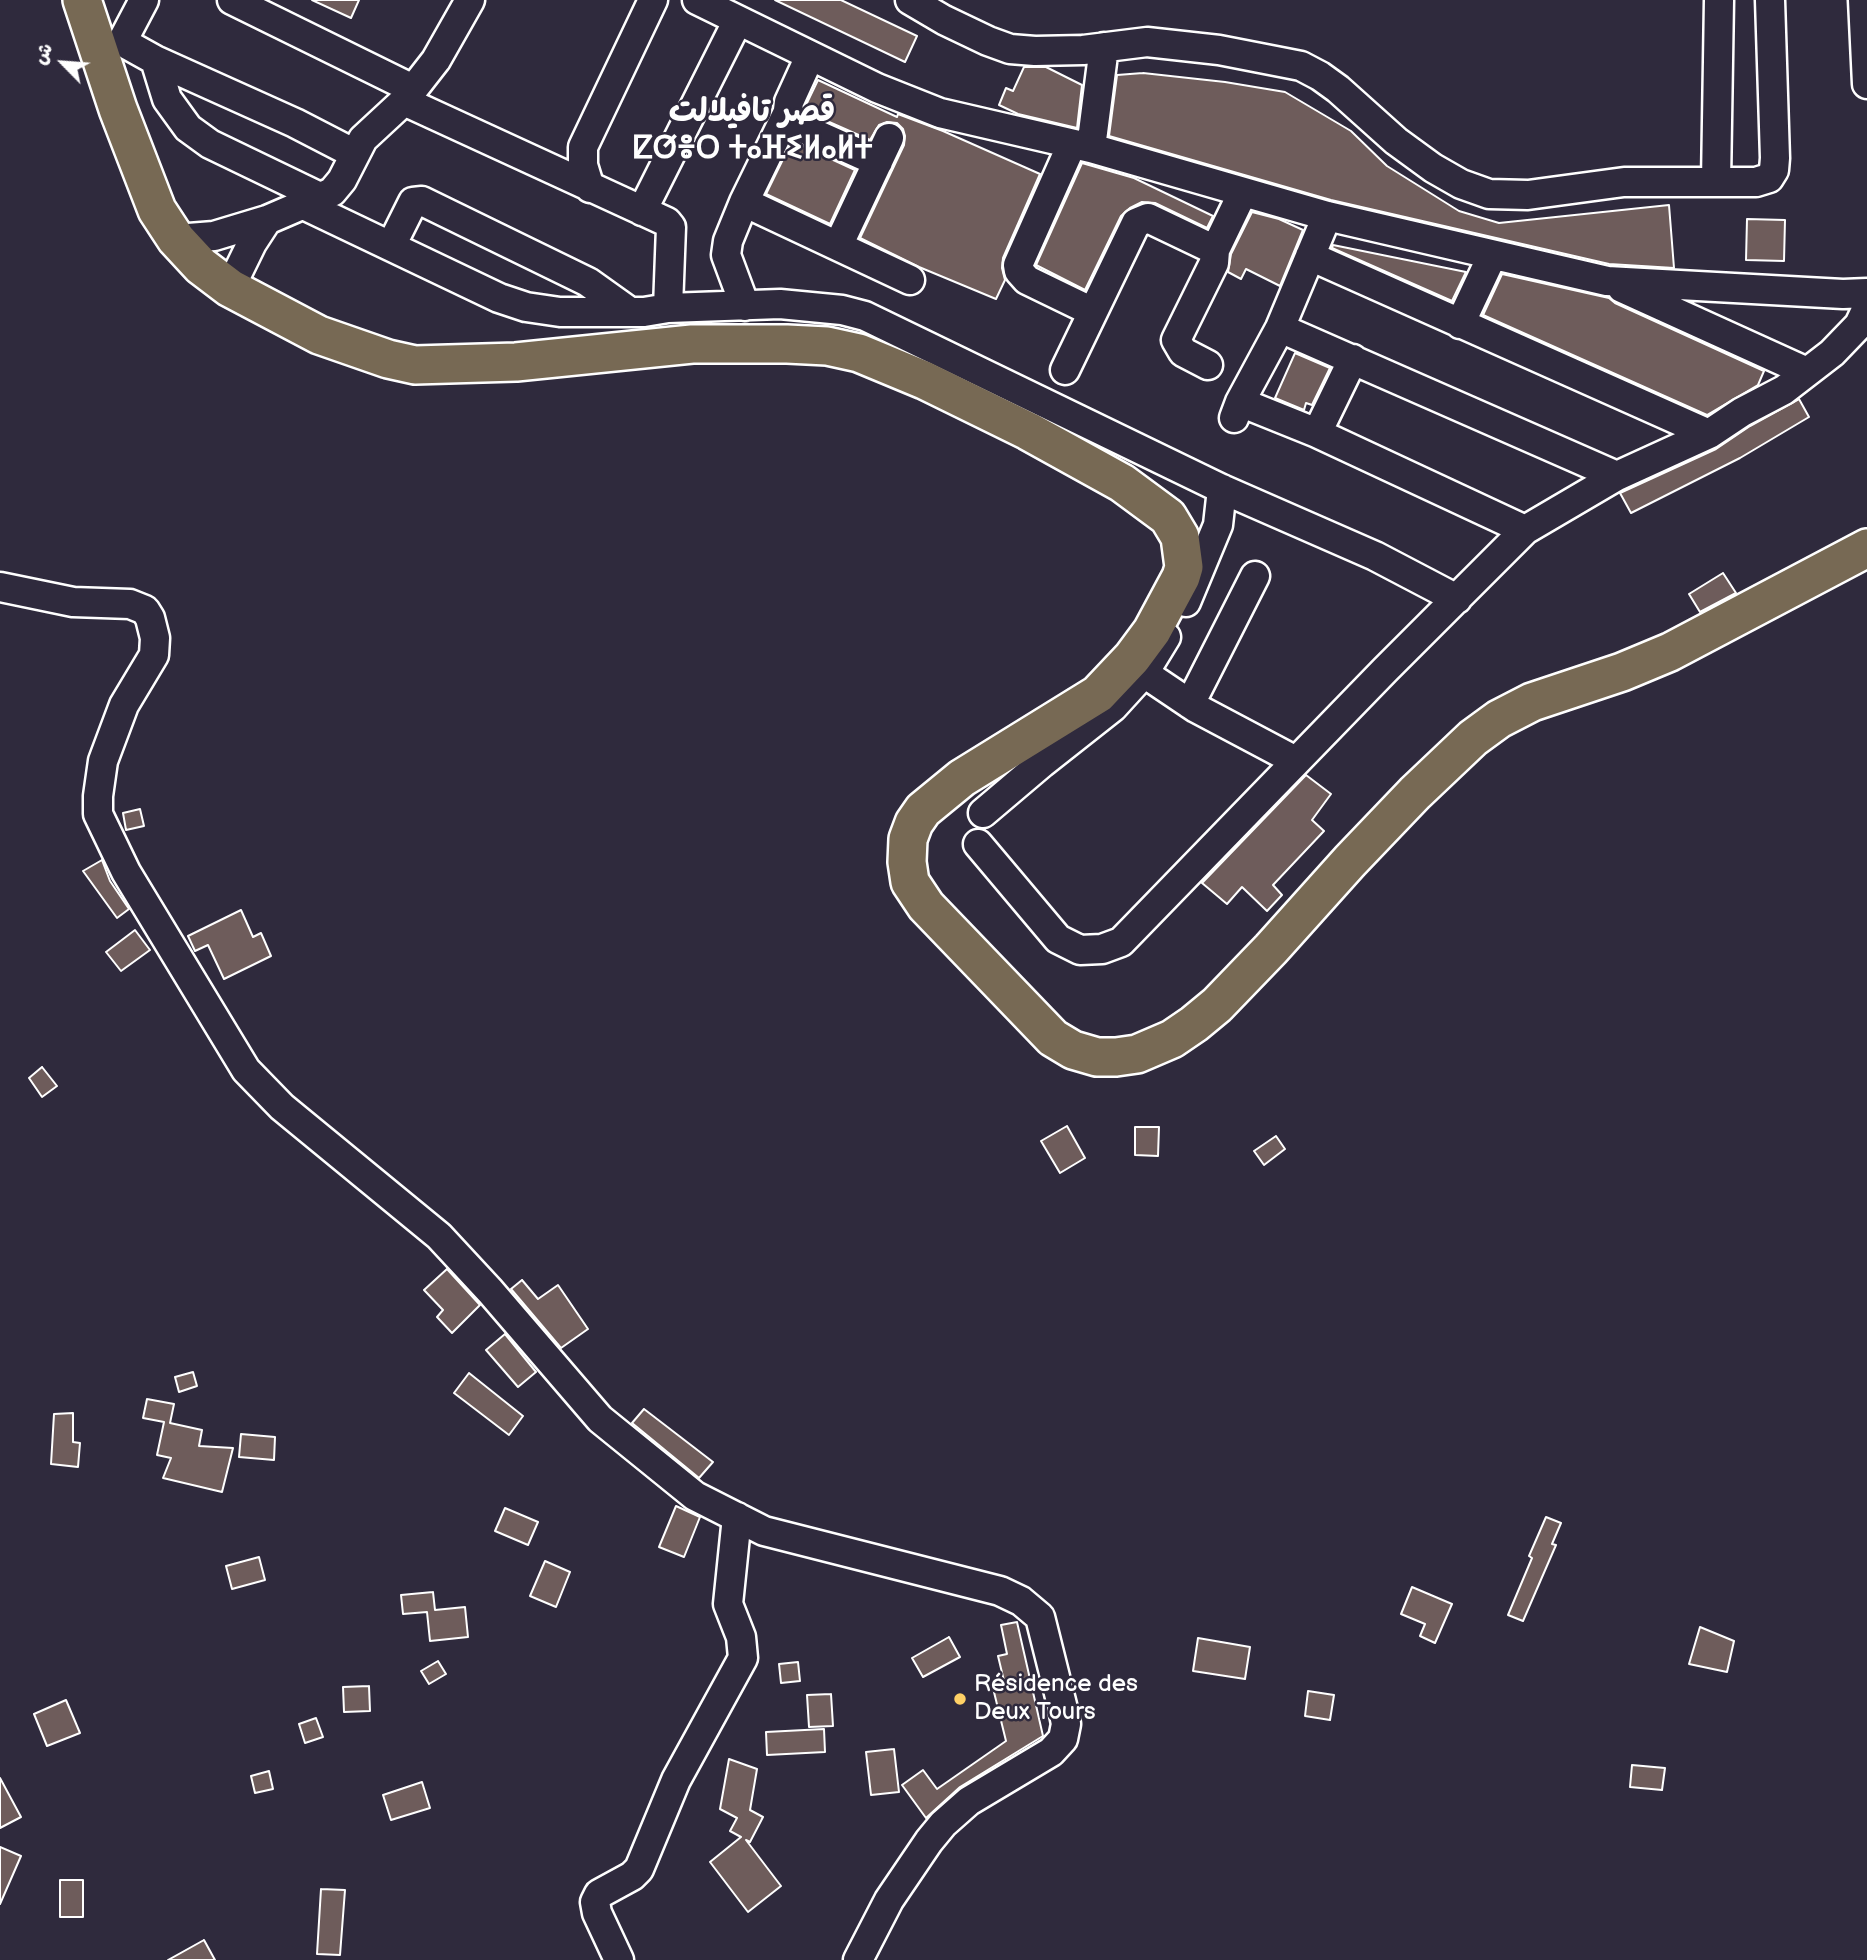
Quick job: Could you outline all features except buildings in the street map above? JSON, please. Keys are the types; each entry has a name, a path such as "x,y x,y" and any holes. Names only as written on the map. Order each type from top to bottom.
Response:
{"main road":[{"path":"82,0 118,109 157,210 176,239 201,266 230,288 319,335 388,359 415,365 516,362 692,344 827,346 859,353 924,380 1028,431 1122,483 1168,517 1180,537 1184,567 1152,631 1132,658 1098,694 962,778 923,810 908,839 910,882 926,906 1053,1038 1073,1050 1097,1057 1137,1054 1172,1039 1217,1005 1415,793 1473,738 1499,719 1532,702 1622,672 1670,652 1867,548"}],"street":[{"path":"144,0 124,41 128,45 355,154"},
{"path":"232,0 408,95 590,188 667,222 671,227 668,308"},
{"path":"176,239 214,236 267,220 332,192 342,180 363,139 408,95 436,60 470,0"},
{"path":"590,188 583,165 583,147 653,0"},
{"path":"697,0 877,88 940,113 1082,146 1327,216 1607,281 1843,294 1867,293"},
{"path":"910,0 955,25 1010,49 1047,51 1147,42 1219,50 1301,66 1338,89 1396,141 1433,168 1461,184 1489,194 1528,194 1624,182 1756,182 1769,178 1774,170 1770,0"},
{"path":"1716,182 1719,0"},
{"path":"1863,0 1867,84"},
{"path":"642,211 737,20"},
{"path":"1093,312 1027,281 1018,265 1082,146 1104,47"},
{"path":"746,306 726,255 728,241 788,112 790,98 810,55"},
{"path":"155,60 167,99 188,128 210,144 391,246 499,298 527,307 560,312 630,312 780,304 842,310 865,316 1223,489 1375,556 1457,599"},
{"path":"788,112 802,128 884,150 838,246"},
{"path":"1209,365 1183,352 1176,340 1214,263 1215,250 1243,192"},
{"path":"391,246 413,202 422,201 588,282 630,312"},
{"path":"744,202 909,280"},
{"path":"1327,216 1280,328 1236,411 1317,433 1525,530"},
{"path":"1065,370 1136,223 1148,218 1215,250"},
{"path":"230,288 252,243 267,220"},
{"path":"1310,256 1709,434"},
{"path":"1460,324 1492,256"},
{"path":"1607,281 1807,372"},
{"path":"978,844 1058,939 1080,950 1102,950 1121,942 1525,530 1617,476 1709,434 1742,412 1784,390 1832,353 1859,325 1867,308"},
{"path":"1280,328 1617,476"},
{"path":"1317,433 1353,359"},
{"path":"983,813 1041,763 1114,707 1144,673 1194,586 1218,524 1223,489"},
{"path":"1190,704 1255,576"},
{"path":"0,587 73,603 130,604 145,610 150,618 155,638 153,655 124,705 103,761 98,796 99,814 126,872 246,1070 282,1107 439,1236 600,1419 695,1496 764,1531 1000,1591 1040,1617 1066,1724 1063,1739 1051,1752 969,1801 943,1824 889,1900 858,1960"},
{"path":"1144,673 1190,704 1296,761"},
{"path":"619,1960 597,1913 595,1902 599,1894 632,1876 639,1869 676,1780 743,1658 741,1637 728,1604 737,1517"}],"place":[{"name":"Résidence des Deux Tours","path":"960,1699"}],"district":[{"name":"قصر تافيلالت ⵇⵚⴻⵔ ⵜⴰⴼⵉⵍⴰⵍⵜ","path":"752,132"}]}
